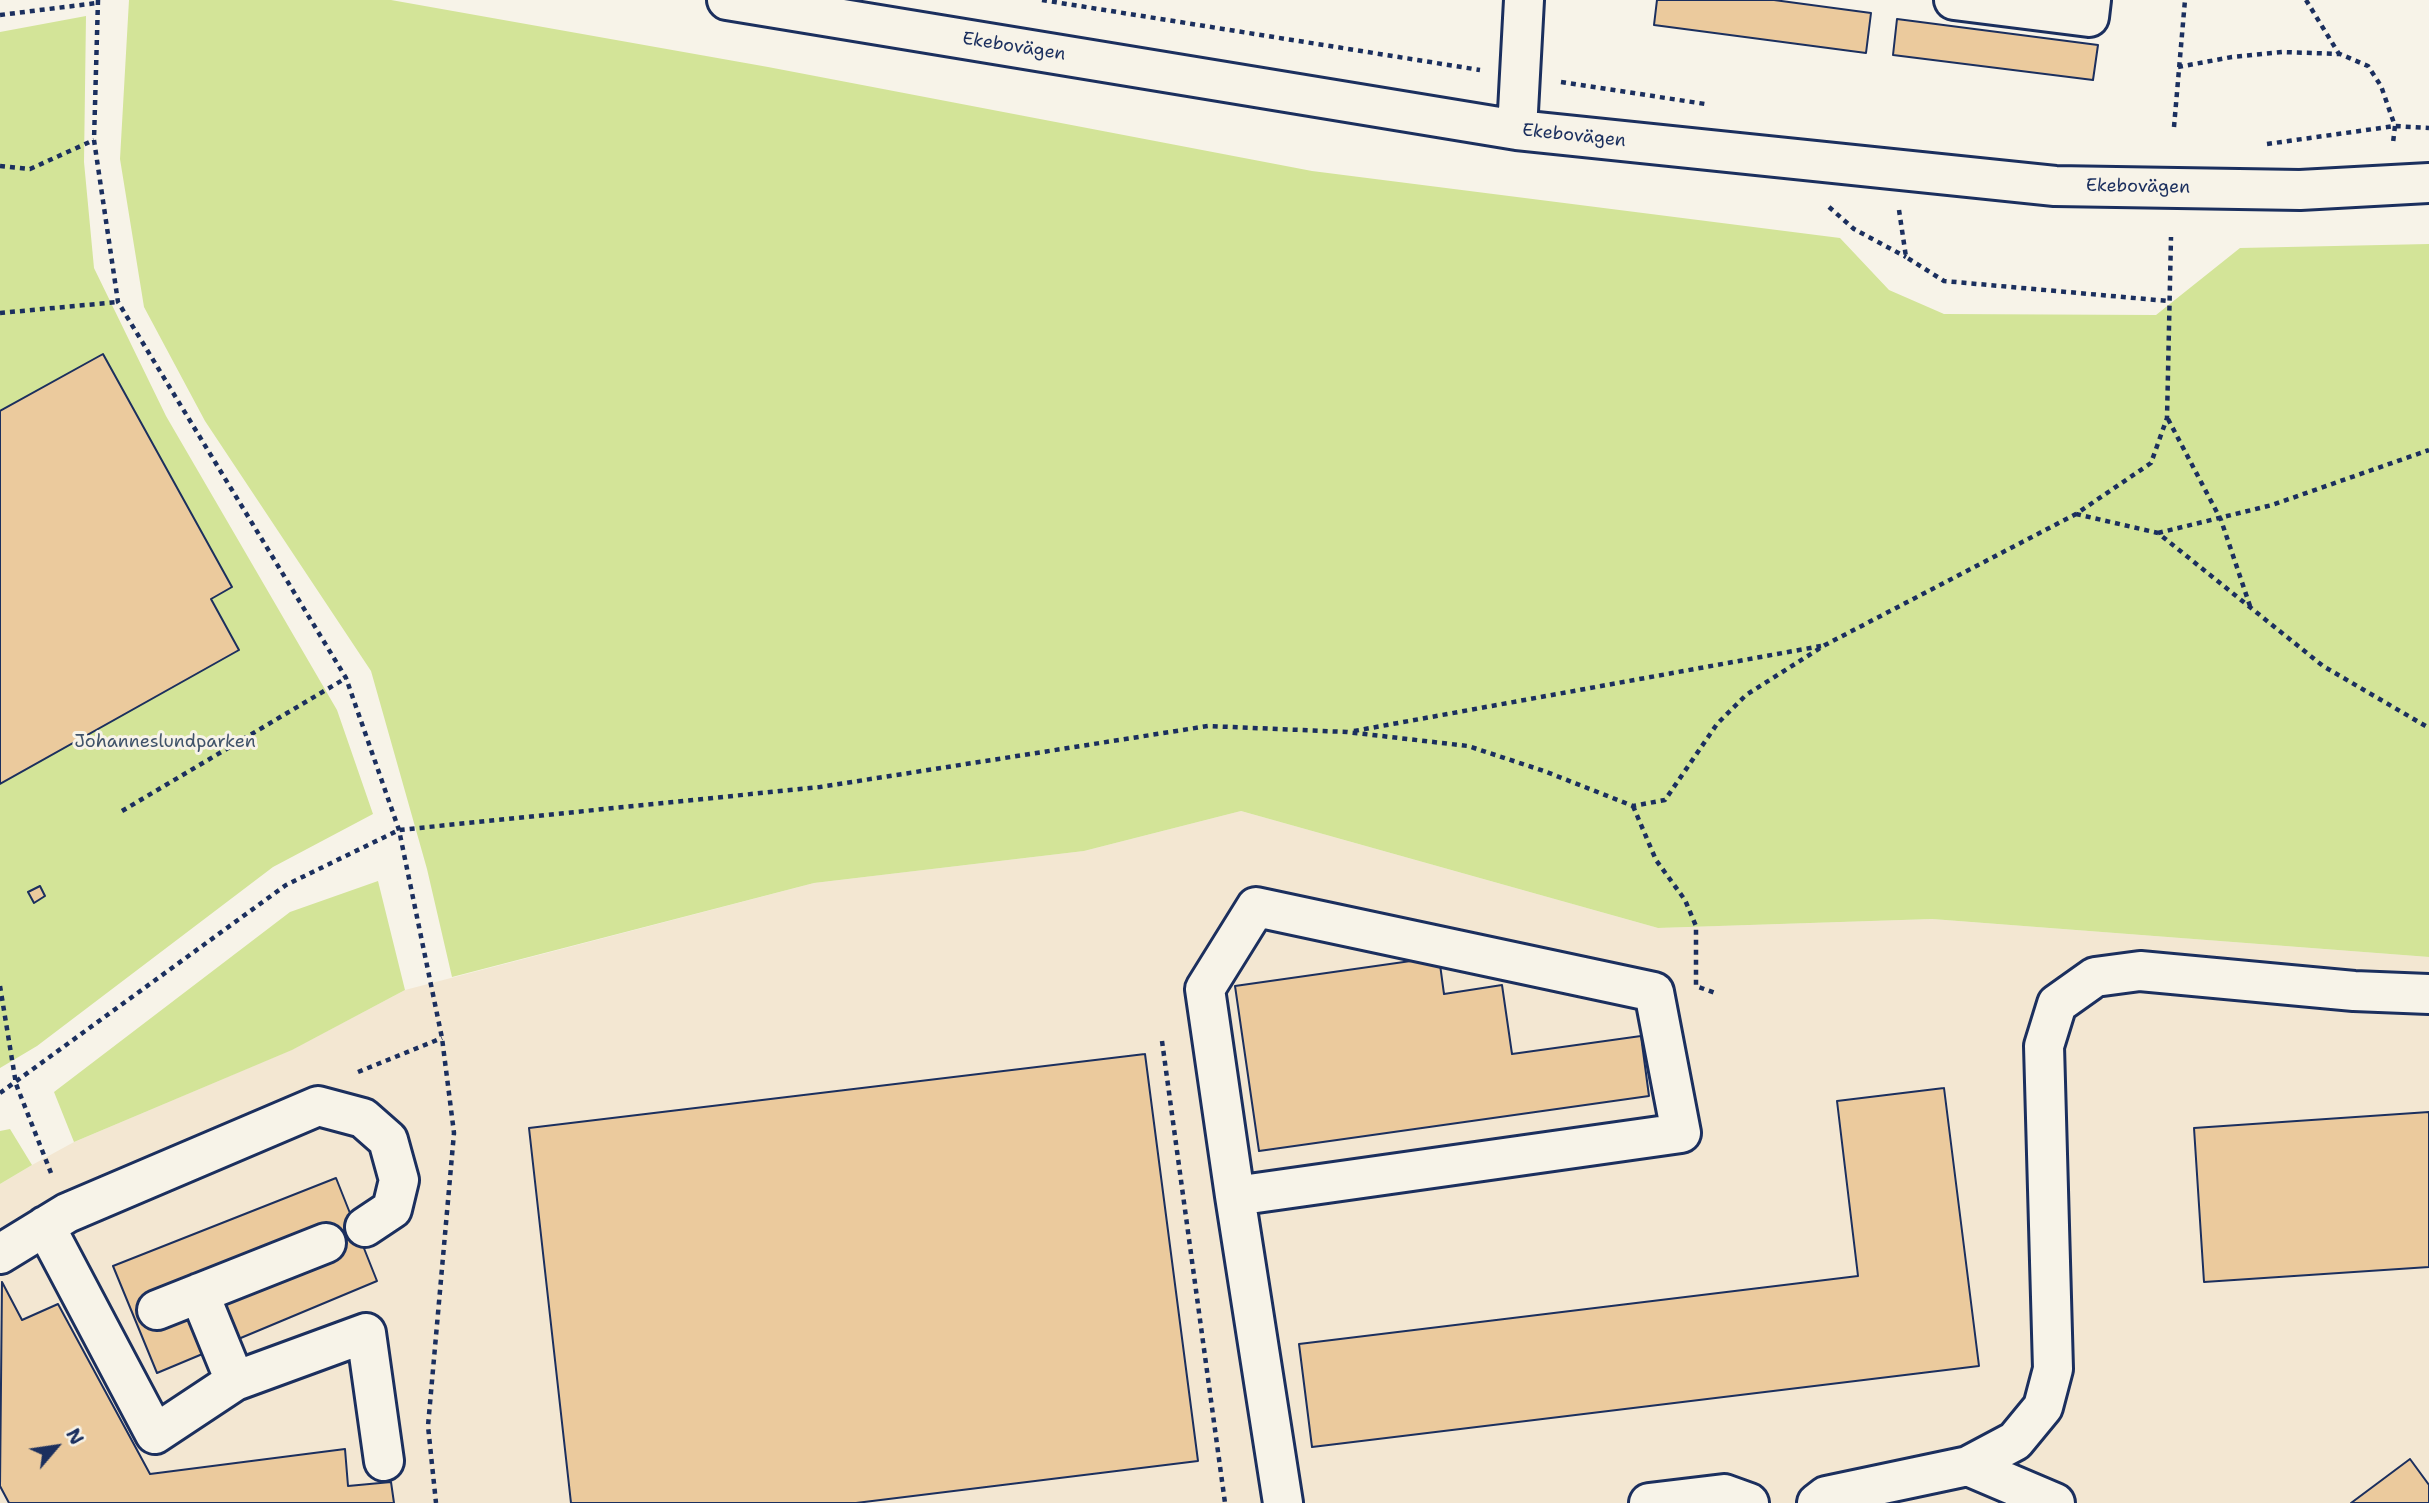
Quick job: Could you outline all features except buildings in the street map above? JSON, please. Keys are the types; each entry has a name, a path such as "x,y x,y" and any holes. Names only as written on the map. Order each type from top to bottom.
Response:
{"street":[{"name":"Ekebovägen","path":"727,0 1517,130 2055,186 2300,190 2429,183"},
{"path":"1517,130 1524,0"},
{"path":"1954,0 2089,18 2091,0"},
{"path":"1235,1196 1681,1133 1654,992 1256,907 1205,989 1235,1196 1283,1503"},
{"path":"1817,1503 1826,1496 1968,1466 2015,1441 2043,1407 2053,1369 2044,1046 2057,1004 2095,977 2140,971 2354,991 2429,994"},
{"path":"0,1254 56,1219 318,1106 363,1118 388,1140 399,1180 392,1209 365,1227"},
{"path":"56,1219 155,1434 235,1381 366,1333 384,1461"},
{"path":"157,1310 326,1243"},
{"path":"200,1293 235,1381"},
{"path":"1968,1466 2054,1503"},
{"path":"1649,1503 1724,1494 1749,1503"}],"path":[{"path":"1042,0 1711,105"},
{"path":"2174,127 2185,0"},
{"path":"2306,0 2340,54"},
{"path":"0,15 98,2 94,139 118,302 346,678 399,830 442,1038 454,1133 428,1426 436,1503"},
{"path":"2178,67 2232,57 2283,52 2340,54 2368,66 2381,86 2395,127 2393,143"},
{"path":"2261,145 2395,127 2429,128"},
{"path":"0,166 30,169 94,139"},
{"path":"1897,197 1906,257 1944,281 2168,301"},
{"path":"0,1093 16,1084 286,885 399,830 820,787 1208,726 1347,732 1468,746 1544,771 1633,806 1665,800 1717,724 1746,695 1825,645 2076,514 2151,463 2167,418 2171,237"},
{"path":"0,313 118,302"},
{"path":"2167,418 2221,520 2251,609"},
{"path":"2076,514 2158,533 2221,520 2429,450"},
{"path":"2158,533 2323,666 2429,728"},
{"path":"1347,732 1825,645"},
{"path":"122,811 346,678"},
{"path":"1633,806 1656,860 1685,900 1696,926 1696,986 1715,993"},
{"path":"0,986 16,1084 56,1219"},
{"path":"318,1106 319,1087 442,1038"},
{"path":"1162,1041 1226,1503"}],"shaded area":[{"path":"1241,811 1658,928 1932,919 2429,957 2429,1503 0,1503 0,1184 32,1165 74,1142 291,1050 405,990 814,883 1084,851"}],"green space":[{"path":"129,0 391,0 768,67 1312,171 1840,238 1889,290 1944,314 2156,315 2240,248 2429,244 2429,957 1932,919 1658,928 1241,811 1084,851 814,883 452,977 427,869 371,671 205,421 144,307 120,159"},
{"name":"Johanneslundparken","path":"86,16 84,162 94,268 166,416 337,710 373,814 273,867 37,1046 0,1068 0,32"},
{"path":"378,881 405,990 292,1050 74,1142 54,1092 290,912"},
{"path":"10,1129 32,1165 0,1184 0,1131"}]}
